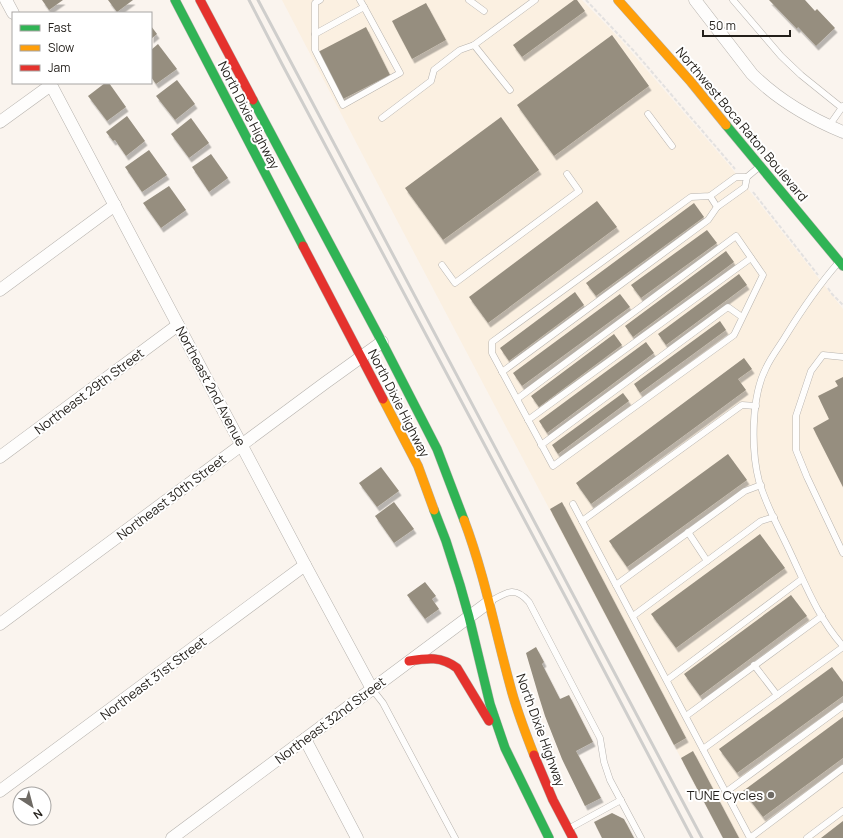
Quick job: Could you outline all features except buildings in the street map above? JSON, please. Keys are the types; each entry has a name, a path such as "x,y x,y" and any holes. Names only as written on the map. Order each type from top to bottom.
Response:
{"main road":[{"name":"North Dixie Highway","path":"175,0 418,466 446,541 469,617 490,704 505,748 549,838"},
{"name":"North Dixie Highway","path":"200,0 437,448 465,523 489,602 510,686 524,730 553,800 573,838"},
{"name":"Northwest Boca Raton Boulevard","path":"618,0 691,82 841,264"},
{"path":"410,661 429,658 443,659 457,668 505,748"}],"street":[{"path":"6,0 12,12"},
{"path":"698,1 752,74 761,83 781,100 843,132"},
{"path":"0,122 50,84"},
{"name":"Northeast 2nd Avenue","path":"50,84 372,689"},
{"path":"0,290 114,205"},
{"name":"Northeast 29th Street","path":"0,457 178,325"},
{"name":"Northeast 30th Street","path":"0,624 382,342"},
{"name":"Northeast 31st Street","path":"0,791 305,565"},
{"name":"Northeast 32nd Street","path":"172,838 489,602"},
{"path":"304,739 357,838"}],"lane":[{"path":"320,0 315,3 315,50 343,105 400,73 360,0"},
{"path":"469,0 484,10"},
{"path":"382,118 432,81 434,70 460,50 474,45 535,0"},
{"path":"733,0 781,56 802,75 843,107 830,126"},
{"path":"315,34 364,7"},
{"path":"474,45 510,90"},
{"path":"648,114 672,146"},
{"path":"744,179 760,166"},
{"path":"442,265 455,283 579,191 566,174"},
{"path":"517,399 736,236 763,275 734,335 553,466 492,353 492,342 691,197 710,196 736,177 744,179"},
{"path":"502,372 708,220 718,207 745,187 744,179"},
{"path":"710,196 718,207"},
{"path":"528,420 751,258"},
{"path":"703,749 843,646 816,607 768,505 761,485 754,454 753,430 760,384 766,368 822,281 841,264"},
{"path":"541,445 728,308 742,317"},
{"path":"843,357 823,355 812,371 796,416 796,450 807,477 843,553"},
{"path":"582,521 742,405 756,406"},
{"path":"616,585 745,491 761,485"},
{"path":"573,504 750,838 843,768"},
{"path":"633,616 761,521 774,517"},
{"path":"688,532 708,561"},
{"path":"667,680 802,579"},
{"path":"489,602 502,594 512,592 520,594 529,602 600,738 604,762 610,780 641,838"},
{"path":"686,716 822,616"},
{"path":"754,665 777,696"},
{"path":"372,689 383,703 455,838"},
{"path":"726,792 843,706"},
{"path":"568,828 621,800"},
{"path":"807,838 843,811"}],"path":[{"path":"586,0 634,50 744,179 832,294 843,305"}],"shaded area":[{"path":"282,0 582,0 621,40 729,165 843,309 843,838 723,838"}],"railway":[{"path":"249,0 692,838"},
{"path":"258,0 702,838"}],"traffic: fast":[{"path":"175,0 303,246"},
{"path":"253,100 382,342 437,449 464,520"},
{"path":"726,125 843,266"},
{"path":"434,510 460,585 490,704 505,748 549,838"}],"traffic: slow":[{"path":"618,0 691,82 726,125"},
{"path":"383,399 418,466 434,510"},
{"path":"464,520 483,581 515,703 534,755"}],"traffic: jam":[{"path":"200,0 253,100"},
{"path":"303,246 383,399"},
{"path":"409,661 434,659 445,661 457,668 489,721"},
{"path":"534,755 553,800 573,838"}],"place":[{"name":"TUNE Cycles","path":"771,795"}]}
